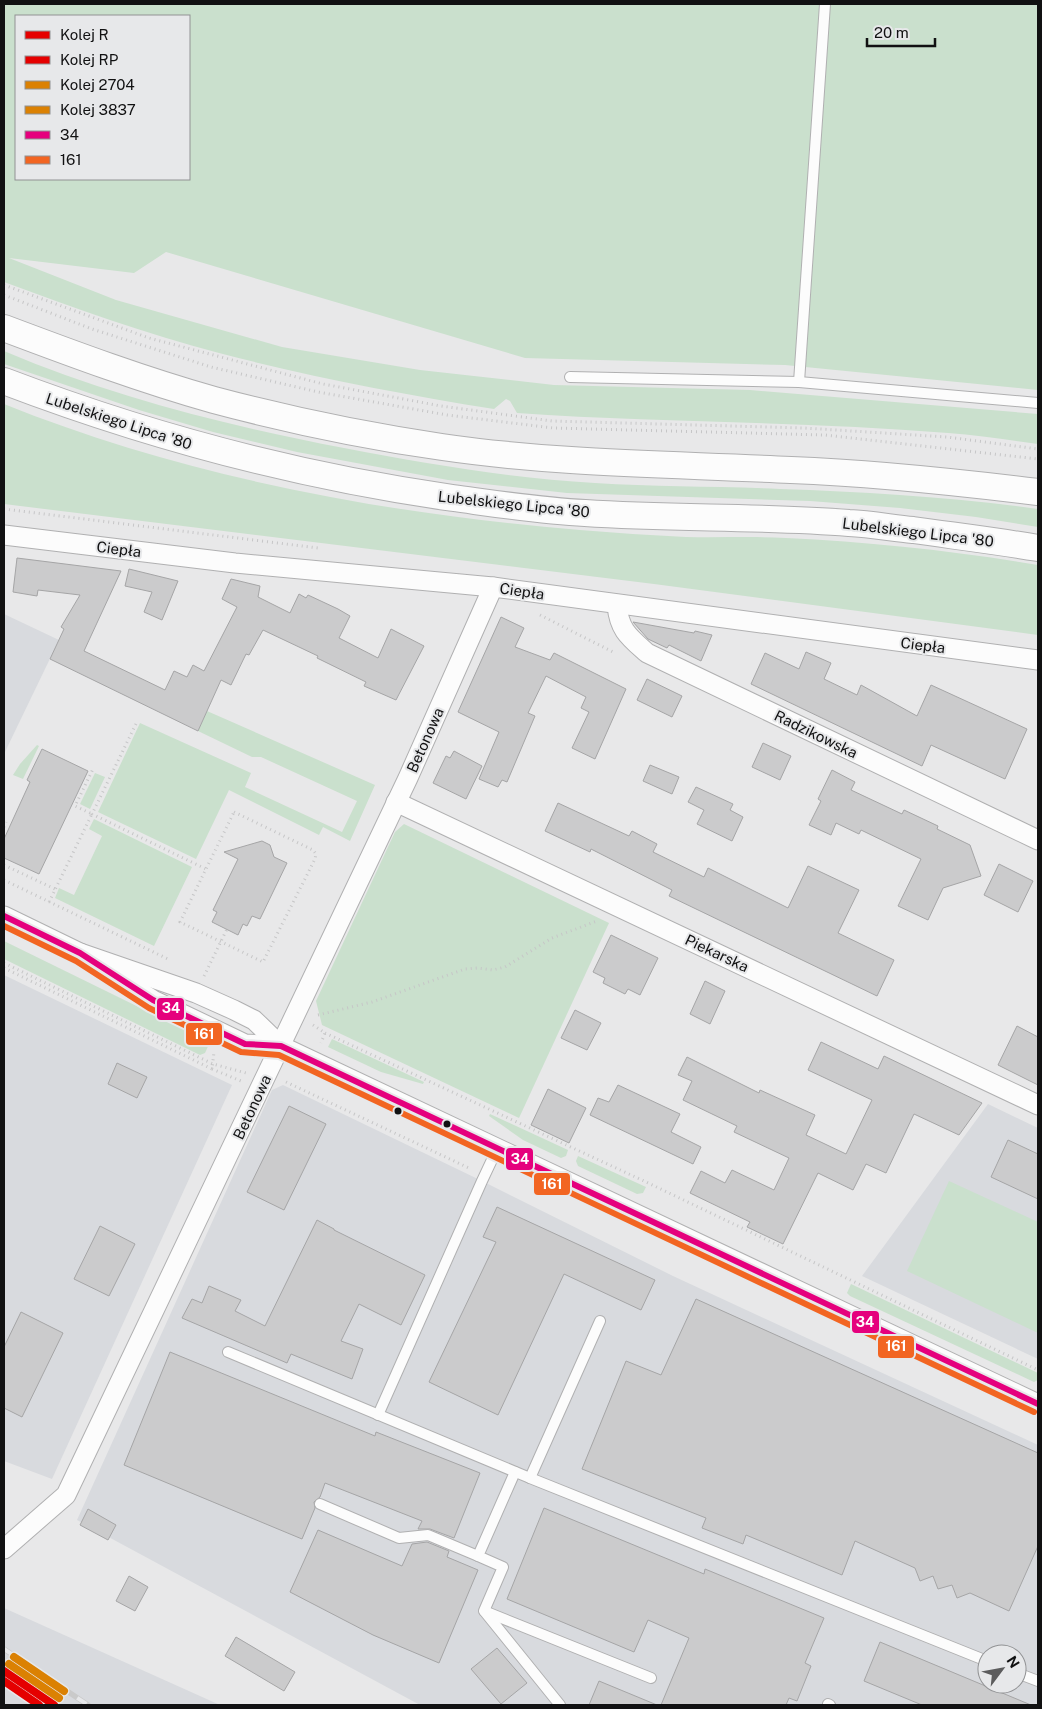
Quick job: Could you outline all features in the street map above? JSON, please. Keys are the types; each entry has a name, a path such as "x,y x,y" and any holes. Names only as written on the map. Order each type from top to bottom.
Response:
{"main road":[{"path":"4,328 90,360 214,400 322,426 443,447 644,465 793,470 934,480 1038,492"},
{"name":"Lubelskiego Lipca '80","path":"4,381 122,424 204,448 314,475 400,491 493,504 584,513 851,523 990,540 1038,548"}],"street":[{"name":"Ciepła","path":"4,535 235,563 493,587 1038,660"},
{"name":"Betonowa","path":"4,1549 66,1494 396,802 493,587"},
{"name":"Radzikowska","path":"617,605 618,620 627,635 647,653 1038,840"},
{"name":"Piekarska","path":"396,802 1038,1105"},
{"path":"4,916 80,953 153,1000 245,1044 281,1046"},
{"path":"80,953 196,993 234,1010 254,1020 281,1046 1038,1404"}],"lane":[{"path":"799,382 825,4"},
{"path":"570,377 799,382 1038,403"},
{"path":"378,1415 498,1147"},
{"path":"530,1478 600,1322"},
{"path":"228,1352 514,1472 977,1657"},
{"path":"478,1556 514,1472"},
{"path":"320,1504 399,1538 428,1535 503,1567 484,1611"},
{"path":"484,1611 651,1678"},
{"path":"484,1611 560,1705"}],"path":[{"path":"4,284 148,338 323,384 441,406 552,421 804,428 948,437 1038,449"},
{"path":"4,295 92,328 211,367 318,392 447,415 553,428 825,435 1038,459"},
{"path":"49,902 136,724"},
{"path":"92,769 75,806 206,869"},
{"path":"234,812 313,850 316,854 315,860 263,962 221,942 180,922 234,812"},
{"path":"4,827 6,822"},
{"path":"4,865 55,889"},
{"path":"4,880 178,964"},
{"path":"312,1016 372,1002 465,969 494,970 505,967 552,938 600,920"},
{"path":"211,980 204,976 227,929"},
{"path":"4,968 212,1070 213,1064"},
{"path":"309,1022 326,1033 644,1181 1038,1370"},
{"path":"321,1043 326,1033"}],"shaded area":[{"path":"4,614 59,640 4,754"},
{"path":"4,975 232,1085 52,1479 4,1461"},
{"path":"283,1085 673,1276 1038,1445 1038,1705 420,1705 77,1520 272,1090"},
{"path":"988,1104 1038,1128 1038,1359 862,1276"},
{"path":"4,1608 220,1705 4,1705"}],"green space":[{"path":"4,4 1038,4 1038,390 785,365 525,358 166,252 134,273 9,258 116,300 282,347 420,370 554,385 750,390 1038,414 1038,444 970,435 894,429 517,413 510,401 506,399 494,409 287,370 192,346 84,311 4,282"},
{"path":"4,351 129,396 214,420 406,460 469,470 564,481 845,492 974,501 1038,509 1038,527 900,508 810,501 567,493 448,480 297,452 213,432 139,410 4,364"},
{"path":"4,404 73,430 215,472 360,502 434,514 619,533 686,537 774,537 881,545 944,551 1038,565 1038,635 654,584 4,504"},
{"path":"207,711 375,785 350,841 323,827 319,835 229,790 196,859 98,812 140,723 251,773 245,787 342,832 357,801 261,757 252,757 198,731"},
{"path":"37,745 39,746 23,779 13,775 20,764"},
{"path":"95,773 105,777 90,809 80,804"},
{"path":"94,819 192,867 154,946 55,898 59,888 74,895 102,836 89,829"},
{"path":"404,824 609,923 519,1118 322,1025 316,1001 395,832"},
{"path":"4,941 210,1042 205,1053 200,1055 4,959"},
{"path":"332,1039 424,1082 423,1084 381,1072 328,1047"},
{"path":"490,1114 568,1150 566,1156 561,1158 523,1140 489,1116"},
{"path":"578,1156 646,1187 643,1193 637,1194 578,1166 576,1161"},
{"path":"949,1181 1038,1222 1038,1333 907,1271"},
{"path":"851,1284 1038,1373 1038,1380 1034,1382 850,1296 847,1293"}],"building":[{"path":"17,558 121,571 84,651 165,690 174,671 187,677 193,665 204,671 237,607 222,599 231,579 260,586 258,597 290,613 299,594 306,598 308,595 338,609 350,616 339,638 378,658 391,629 424,646 396,700 364,686 366,682 317,658 318,656 263,630 249,655 246,654 231,685 221,680 198,731 50,659 64,629 61,627 80,595 38,590 37,596 13,592"},
{"path":"129,569 178,581 162,620 144,612 152,592 125,586"},
{"path":"501,617 524,628 515,647 550,660 554,653 626,689 595,759 572,748 589,712 581,708 586,697 546,676 528,713 535,716 507,782 502,780 498,787 479,779 499,732 458,712"},
{"path":"633,622 712,635 701,661 669,645 667,648 648,639"},
{"path":"806,652 831,663 824,679 857,695 861,685 917,716 931,685 1027,729 1005,779 931,745 922,766 751,684 765,653 799,669"},
{"path":"647,679 682,696 672,717 637,700"},
{"path":"763,743 791,756 780,780 752,767"},
{"path":"42,749 88,771 39,874 4,858 4,839 30,782 27,780"},
{"path":"454,751 482,766 466,799 433,783 446,756 450,758"},
{"path":"650,765 679,777 672,794 643,781"},
{"path":"832,770 855,782 851,790 902,814 904,810 938,826 937,829 970,845 981,876 943,888 928,920 898,906 921,859 861,830 859,834 836,823 831,835 809,825 821,801 818,799"},
{"path":"696,787 733,804 730,810 743,817 732,841 697,824 704,810 688,802"},
{"path":"558,803 629,836 632,831 657,844 653,852 704,877 708,868 788,908 808,866 859,890 838,933 894,960 877,996 669,896 672,890 591,849 590,852 545,831"},
{"path":"262,841 270,845 274,857 287,863 260,919 252,916 247,926 243,924 238,935 212,922 217,912 213,910 238,859 224,852"},
{"path":"999,864 1033,881 1018,912 984,895"},
{"path":"611,935 658,958 640,995 628,989 625,994 603,983 605,978 593,972"},
{"path":"705,981 725,991 710,1024 690,1014"},
{"path":"575,1010 601,1023 587,1050 561,1038"},
{"path":"1017,1026 1038,1037 1038,1085 998,1065"},
{"path":"821,1042 878,1069 884,1056 982,1103 959,1135 914,1114 886,1173 866,1164 853,1190 818,1173 783,1244 747,1227 750,1222 690,1193 701,1171 725,1183 732,1170 774,1190 789,1158 734,1132 737,1126 683,1100 692,1081 678,1075 687,1057 759,1093 760,1090 815,1115 806,1135 846,1154 872,1100 808,1070"},
{"path":"117,1063 147,1077 137,1098 108,1084"},
{"path":"618,1085 680,1114 671,1132 701,1147 693,1164 590,1115 598,1098 609,1102"},
{"path":"548,1089 586,1108 569,1143 531,1125"},
{"path":"289,1106 326,1124 284,1210 247,1192"},
{"path":"1008,1140 1038,1154 1038,1199 991,1177"},
{"path":"497,1207 655,1280 641,1310 564,1274 498,1415 429,1382 496,1242 483,1237"},
{"path":"317,1220 425,1275 401,1325 359,1304 341,1341 363,1349 352,1379 291,1354 287,1363 182,1318 192,1299 202,1303 209,1286 241,1300 235,1311 265,1326"},
{"path":"100,1226 135,1244 109,1296 74,1279"},
{"path":"696,1299 1038,1453 1038,1546 1009,1611 970,1593 957,1598 952,1585 938,1589 933,1576 920,1581 915,1568 855,1541 842,1575 746,1535 743,1544 702,1528 706,1518 582,1469 626,1361 661,1375"},
{"path":"21,1312 63,1333 22,1417 4,1408 4,1347"},
{"path":"170,1352 375,1436 376,1432 480,1473 454,1538 430,1529 418,1529 422,1521 325,1483 320,1497 314,1502 315,1508 302,1539 124,1465"},
{"path":"544,1508 704,1574 705,1569 824,1618 805,1663 811,1666 797,1701 789,1698 786,1705 661,1705 689,1638 648,1620 634,1652 507,1599"},
{"path":"88,1509 116,1525 108,1540 80,1525"},
{"path":"318,1530 402,1566 412,1544 427,1542 449,1551 447,1557 478,1570 439,1663 373,1635 290,1592"},
{"path":"129,1576 148,1587 135,1611 116,1601"},
{"path":"236,1637 295,1672 284,1691 225,1656"},
{"path":"880,1642 977,1682 977,1694 1005,1694 1031,1705 922,1705 864,1681"},
{"path":"497,1648 527,1683 501,1704 471,1669"},
{"path":"599,1681 657,1705 589,1705"}],"railway":[{"path":"4,1649 88,1705"}],"rail line":[{"name":"3837","path":"14,1657 64,1691"},
{"name":"2704","path":"9,1664 59,1698"},
{"name":"R","path":"4,1671 54,1705"},
{"name":"RP","path":"4,1681 39,1705"}],"transit line":[{"name":"34","path":"4,916 80,953 153,1000 245,1044 281,1046 1038,1404"},
{"name":"161","path":"4,926 76,961 149,1008 241,1052 279,1055 1034,1412"}]}
